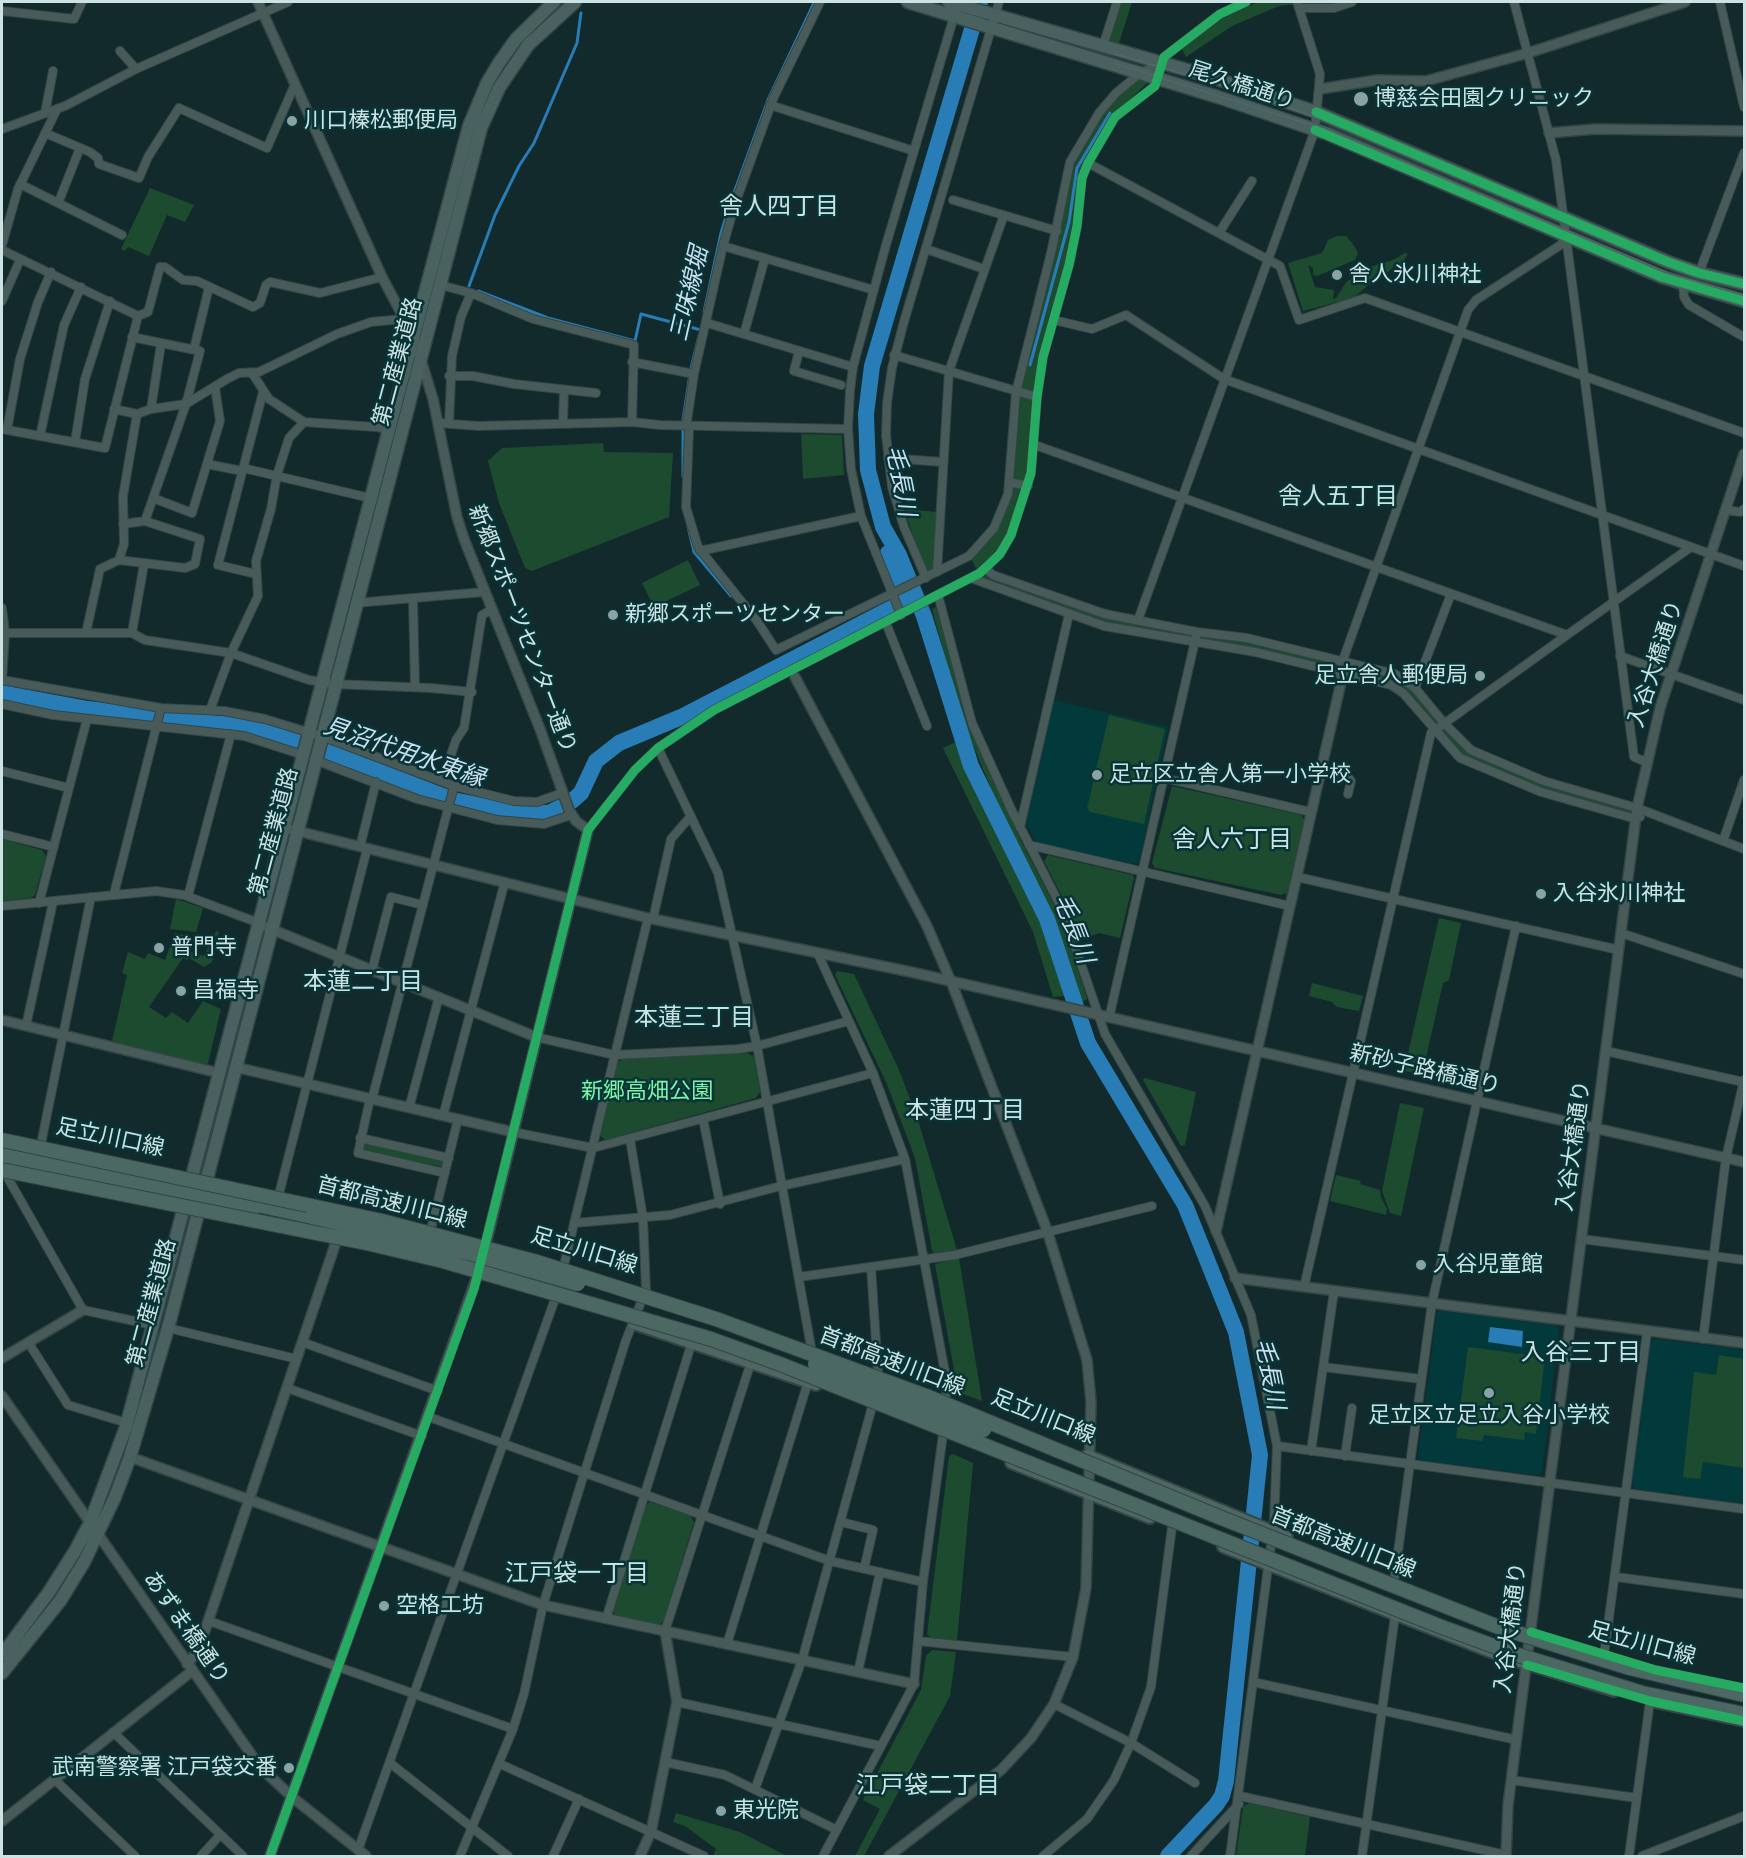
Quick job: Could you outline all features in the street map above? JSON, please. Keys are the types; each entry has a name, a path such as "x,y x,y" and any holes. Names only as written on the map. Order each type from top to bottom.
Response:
{"highway":[{"name":"首都高速川口線","path":"2,1138 312,1204 548,1265 717,1319 840,1364 1501,1628 1630,1668 1744,1695"},
{"path":"2,1148 195,1194 472,1254 666,1311 781,1351 1125,1484 1219,1517"},
{"path":"2,1169 195,1194"},
{"name":"首都高速川口線","path":"2,1169 412,1254 711,1339 801,1372 1462,1635 1642,1693 1744,1714"},
{"path":"312,1220 488,1266 657,1318 711,1339"},
{"path":"1352,1592 1579,1667 1644,1685 1744,1706"}],"main road":[{"name":"第二産業道路","path":"2,1673 60,1601 98,1535 130,1457 168,1328 219,1073 264,926 329,683 384,428 414,337 477,104 487,83 516,39 554,2"},
{"name":"第二産業道路","path":"329,683 355,603 422,358 471,162 489,108 528,45 575,2"},
{"path":"908,2 956,8"},
{"name":"尾久橋通り","path":"956,8 1139,74 1314,129 1683,285 1744,302"},
{"name":"尾久橋通り","path":"992,21 1162,62 1316,111 1699,273 1744,284"},
{"name":"第二産業道路","path":"2,1655 49,1592 90,1523 127,1423 153,1325 235,1067 264,926"},
{"name":"足立川口線","path":"2,1138 41,1144 336,1242 478,1276 692,1342 808,1382 1395,1616 1527,1665 1650,1701 1744,1721"},
{"name":"足立川口線","path":"195,1194 279,1194 487,1243 646,1290 878,1372 1394,1581 1531,1632 1604,1655 1744,1688"}],"street":[{"path":"3,2 2,10 74,19 82,2"},
{"name":"新郷スポーツセンター通り","path":"258,2 382,277 402,319 414,337 444,423 457,517 491,610 540,729 570,813 588,830"},
{"path":"2,129 57,109 136,69 288,2"},
{"path":"820,2 770,105 723,246 685,425 686,507 700,551 757,621 776,650 969,556 986,540 1000,516 1009,482 1016,392 1057,231 1070,162 1098,113 1116,93 1139,74 1162,62"},
{"path":"922,580 901,517 888,458 887,403 894,355 999,2"},
{"path":"1103,46 1117,2"},
{"path":"270,1857 478,1276 588,830 635,770 658,748 714,710 793,674 900,613 912,609 986,569 1011,536 1028,486 1035,445 1037,397 1043,357 1077,225 1082,178 1088,163 1115,117 1155,86 1164,57 1220,14 1246,2"},
{"path":"1138,620 1314,129 1320,74 1298,5 1334,8 1352,2"},
{"path":"1514,2 1556,160 1634,757 1646,762"},
{"path":"1320,89 1377,80 1426,81 1527,53 1685,2"},
{"path":"1720,2 1744,106"},
{"path":"900,613 861,516 851,469 848,429 853,367 956,8"},
{"path":"120,51 136,69"},
{"path":"45,113 53,70"},
{"path":"45,133 98,158 99,164 139,178 148,156 179,108 267,148 295,84"},
{"path":"770,105 914,151"},
{"path":"2,244 20,184 57,109"},
{"path":"1549,133 1594,129 1744,130"},
{"path":"59,201 80,148"},
{"path":"1699,273 1744,153"},
{"path":"1088,163 1280,266 1299,320 1365,298 1744,433"},
{"path":"1219,233 1252,181"},
{"path":"20,184 59,201 122,235"},
{"path":"953,200 1057,231"},
{"path":"937,572 949,371 1004,215"},
{"path":"1216,1231 1321,772 1343,660 1374,567 1472,303 1562,244 1565,236"},
{"path":"723,246 874,290"},
{"path":"926,249 984,269"},
{"path":"2,250 138,316 148,312 160,267 165,267 183,280 197,281 253,307 260,303 266,285 270,282 320,293 382,277"},
{"path":"744,334 765,258"},
{"path":"2,301 20,260"},
{"path":"51,272 38,302 20,359 4,430 105,448 138,316"},
{"path":"440,285 471,293 532,319 634,345 632,422"},
{"path":"1683,285 1684,297 1689,305 1744,337"},
{"path":"40,436 64,325 81,287"},
{"path":"194,349 209,287"},
{"path":"471,293 456,336 444,423 478,426 632,422 848,429"},
{"path":"75,442 85,379 110,301"},
{"path":"1054,320 1092,329 1126,315 1224,379 1744,566"},
{"path":"114,409 137,414 151,409 186,404 239,373 252,374 353,328 371,322 402,319"},
{"path":"707,323 853,367"},
{"path":"132,337 201,351 186,404 145,521"},
{"path":"151,409 161,344"},
{"path":"799,351 794,371 841,385"},
{"path":"894,355 1037,397"},
{"path":"632,362 694,374"},
{"path":"252,374 263,393 304,422 384,428 386,411"},
{"path":"449,376 473,376 596,393"},
{"path":"153,498 192,513 220,421 215,387"},
{"path":"563,423 564,390"},
{"path":"256,574 218,565 263,393"},
{"path":"118,560 124,544 126,464 137,414"},
{"path":"210,710 231,653 258,596 256,561 271,509 276,475 289,438 304,422"},
{"path":"1035,445 1567,635"},
{"name":"入谷大橋通り","path":"1506,1856 1511,1780 1636,819 1642,810 1646,762 1672,674 1744,454"},
{"path":"888,458 943,462"},
{"path":"207,464 276,475 370,498"},
{"path":"1009,482 1028,486"},
{"path":"1726,510 1740,512 1744,509"},
{"path":"700,551 861,516"},
{"path":"86,633 100,569 118,560 185,568 195,564 200,539 145,521 123,524"},
{"path":"1304,1287 1422,771 1434,730 1691,547"},
{"path":"132,633 144,564"},
{"path":"986,569 993,574 1105,614 1197,632 1246,638 1395,674 1415,688 1444,723 1471,750 1544,781 1642,810 1744,849"},
{"path":"971,578 1104,626 1255,652 1398,688 1455,754 1467,761 1541,792 1636,819"},
{"path":"355,603 484,592"},
{"path":"1415,688 1451,594"},
{"path":"938,595 972,723 1020,827 1063,911 1105,1034 1205,1206 1251,1315 1277,1446 1274,1531 1253,1682 1240,1800 1230,1857"},
{"path":"413,599 415,687"},
{"path":"2,608 5,633 2,680 160,710 210,710 241,714 315,736 442,781 453,789 528,803 563,796"},
{"path":"442,781 456,740 464,728 472,692 482,615 491,610"},
{"path":"1020,827 1070,614"},
{"path":"886,623 927,726"},
{"path":"1109,1018 1197,632"},
{"path":"5,633 132,633 145,640 231,653 329,683 472,692"},
{"path":"1620,656 1744,700"},
{"path":"793,674 927,926 952,984 1047,1230 1087,1360 1091,1402 1086,1588 1073,1657 1054,1704 1031,1738 1001,1770 889,1857"},
{"path":"2,704 53,716 231,734 260,740 310,755 417,799 497,820 544,824 570,813"},
{"path":"114,894 160,710"},
{"path":"39,903 87,719"},
{"path":"188,896 231,734"},
{"path":"658,748 718,873 757,1046 811,1347"},
{"path":"2,771 69,788"},
{"path":"1321,772 1347,777 1351,782 1348,794"},
{"path":"1164,778 1311,812"},
{"path":"1723,841 1744,780"},
{"path":"279,1194 339,957 376,782"},
{"path":"445,1173 358,1153 360,1138 453,789"},
{"path":"564,1265 671,839 690,818"},
{"name":"新砂子路橋通り","path":"290,830 504,885 650,919 817,952 1744,1162"},
{"path":"2,834 54,848"},
{"path":"1029,845 1290,906"},
{"path":"1297,877 1619,950"},
{"path":"443,1116 504,885"},
{"path":"2,906 156,891 188,896 536,1037 615,1055 757,1046 849,1021"},
{"path":"41,1144 92,897"},
{"path":"372,970 391,897 423,905"},
{"path":"26,1026 53,902"},
{"path":"1394,1581 1432,1303 1516,926"},
{"path":"1622,933 1744,974"},
{"path":"817,952 873,1073 904,1159 947,1383 943,1435 923,1582 914,1684 823,1857"},
{"path":"409,1108 439,997"},
{"path":"2,1020 219,1073"},
{"path":"1606,1051 1744,1081 1726,1158 1703,1339"},
{"path":"235,1067 513,1132 592,1148 873,1073"},
{"path":"431,1229 458,1119"},
{"path":"703,1119 720,1204"},
{"path":"360,1138 449,1158"},
{"path":"460,1857 513,1729 543,1605 633,1323 646,1290 643,1218 630,1138"},
{"path":"574,1223 643,1218 720,1204 781,1186 904,1159"},
{"path":"2,1169 83,1310"},
{"path":"799,1277 924,1261 1152,1206"},
{"path":"1581,1239 1744,1260"},
{"path":"2,1821 190,1667 198,1651 250,1500 336,1242"},
{"path":"871,1267 878,1372"},
{"path":"1235,1278 1744,1343"},
{"path":"1311,1451 1334,1291"},
{"path":"362,1853 390,1763 555,1299"},
{"path":"2,1358 83,1310 153,1325"},
{"path":"168,1328 297,1359"},
{"path":"1604,1655 1647,1332"},
{"path":"28,1342 68,1405 127,1423"},
{"path":"302,1342 438,1391"},
{"path":"606,1619 692,1342"},
{"path":"640,1857 651,1832 677,1702 665,1631 751,1362"},
{"path":"1323,1366 1421,1379"},
{"path":"727,1644 808,1382"},
{"path":"287,1388 422,1436"},
{"name":"あずま橋通り","path":"2,1395 260,1767 292,1797 362,1853"},
{"path":"754,1789 802,1660 872,1407"},
{"path":"1345,1456 1352,1408"},
{"path":"429,1417 830,1561 923,1582"},
{"path":"1277,1446 1744,1509"},
{"path":"130,1457 543,1605 914,1684"},
{"path":"841,1522 873,1530 864,1569"},
{"path":"1043,1857 1087,1819 1114,1780 1131,1743 1151,1687 1172,1527"},
{"path":"858,1672 880,1572"},
{"path":"1616,1577 1744,1594"},
{"path":"1362,1857 1395,1616"},
{"path":"208,1621 339,1665 513,1729"},
{"path":"918,1641 1073,1657"},
{"path":"1253,1682 1517,1740"},
{"path":"1629,1857 1650,1701"},
{"path":"677,1702 881,1746"},
{"path":"1054,1704 1131,1743 1195,1782"},
{"path":"113,1732 243,1857"},
{"path":"665,1762 725,1775 837,1830"},
{"path":"390,1763 508,1857"},
{"path":"500,1764 704,1857"},
{"path":"54,1779 135,1857"},
{"path":"1511,1780 1637,1798"},
{"path":"553,1857 579,1799"},
{"path":"1240,1800 1506,1856"},
{"path":"1191,1857 1240,1800"},
{"path":"1642,1857 1744,1816"},
{"path":"201,1857 220,1835"}],"shaded area":[{"name":"足立区立舎人第一小学校","path":"1053,700 1168,727 1139,862 1135,864 1037,843 1026,824"},
{"name":"足立区立足立入谷小学校","path":"1441,1310 1555,1325 1559,1330 1542,1472 1537,1475 1421,1460 1418,1456 1437,1312"},
{"path":"1654,1339 1739,1349 1744,1353 1744,1504 1679,1495 1671,1491 1669,1494 1636,1489 1632,1483 1638,1435 1642,1423 1640,1420 1644,1382 1649,1374 1646,1371 1649,1344"}],"green space":[{"path":"1120,2 1132,2 1119,43 1108,40"},
{"path":"1258,2 1331,2 1279,6 1232,26 1186,57 1181,47 1220,18"},
{"path":"1139,78 1149,81 1118,111 1085,165 1067,264 1052,320 1023,494 1002,547 977,571 971,558 988,541 1002,519 1013,490 1021,389 1034,323 1060,231 1072,163 1101,115 1119,94"},
{"path":"150,188 194,205 185,222 167,215 149,256 128,247 125,251 121,249"},
{"path":"1337,236 1346,236 1353,244 1358,253 1355,260 1317,276 1313,275 1313,268 1308,265 1315,287 1334,290 1333,299 1347,281 1366,275 1370,267 1393,260 1405,253 1408,254 1399,268 1394,266 1383,277 1379,276 1353,298 1303,311 1288,263 1322,253 1328,240"},
{"path":"801,434 842,435 844,475 803,479"},
{"path":"603,443 604,452 673,453 669,517 532,571 525,568 499,503 488,461 502,448"},
{"path":"904,509 937,512 934,570 925,571"},
{"path":"688,560 700,585 654,607 642,583"},
{"path":"986,575 1106,617 1211,638 1254,642 1392,675 1412,688 1469,752 1632,809 1630,815 1541,789 1468,759 1456,751 1400,686 1105,624 981,579"},
{"path":"936,607 970,725 1021,841 1060,916 1087,998 1085,1001 1078,999 1052,920 1016,847 961,717 932,609"},
{"path":"1109,715 1165,729 1144,824 1090,812 1087,808"},
{"path":"956,742 965,770 1043,927 1067,996 1053,997 1033,932 943,748"},
{"path":"1172,786 1302,815 1304,820 1287,893 1281,895 1155,868 1152,863"},
{"path":"2,839 42,850 46,856 35,895 31,898 2,901"},
{"path":"1048,855 1133,875 1120,938 1099,933 1078,940 1069,910 1044,861"},
{"path":"176,899 203,908 196,932 170,929"},
{"path":"1439,918 1461,923 1449,980 1443,983 1422,1075 1404,1071"},
{"path":"216,931 219,932 212,962 204,967 189,958 187,960 183,958 149,1007 166,1018 172,1012 188,1023 203,1001 221,1009 208,1063 205,1065 112,1041 127,975 122,973 128,952 145,959 148,953 165,960 175,933 193,937 188,951 204,956"},
{"path":"837,971 854,974 899,1070 918,1120 957,1250 935,1254 932,1250 915,1158 886,1082 835,975"},
{"path":"1312,983 1363,996 1359,1011 1337,1007 1332,1002 1309,996"},
{"name":"新郷高畑公園","path":"747,1053 754,1057 760,1092 756,1098 605,1140 600,1135 617,1063 622,1059"},
{"path":"1145,1078 1196,1092 1185,1145 1181,1146 1143,1080"},
{"path":"1400,1103 1424,1108 1401,1216 1390,1213 1382,1191"},
{"path":"364,1141 443,1160 444,1167 361,1151"},
{"path":"1336,1175 1361,1181 1360,1184 1380,1190 1387,1209 1386,1215 1330,1201"},
{"path":"959,1258 982,1401 963,1394 957,1387 935,1264"},
{"path":"1468,1347 1545,1357 1536,1434 1525,1432 1524,1440 1484,1435 1482,1441 1456,1438"},
{"path":"1719,1355 1744,1359 1744,1468 1703,1462 1700,1479 1683,1477 1694,1372 1716,1375"},
{"path":"953,1454 973,1463 957,1641 931,1638 927,1634 949,1456"},
{"path":"650,1502 690,1515 694,1522 663,1622 658,1625 616,1616 613,1611 645,1505"},
{"path":"932,1650 956,1652 950,1696 864,1856 855,1856 880,1809 863,1800 921,1690 926,1656"},
{"path":"1249,1803 1310,1817 1305,1856 1236,1856 1243,1807"},
{"path":"676,1813 740,1832 785,1855 713,1856 716,1849 685,1826 673,1822"}],"water":[{"path":"1490,1327 1523,1331 1522,1347 1488,1342"}],"waterway":[{"name":"毛長川","path":"980,2 872,366 866,414 868,470 883,527 899,555 924,616 971,766 1047,919 1088,1043 1185,1205 1236,1332 1260,1455 1226,1781 1222,1796 1216,1805 1168,1856"},
{"name":"三味線堀","path":"704,312 721,233 731,201 768,100 814,3"},
{"path":"469,286 495,215 519,166 534,143 577,43 581,13"},
{"path":"1030,365 1069,222 1077,168 1110,113"},
{"path":"478,291 548,318 635,341 641,314 701,330"},
{"name":"三味線堀","path":"683,477 683,420 691,368 699,336"},
{"name":"三味線堀","path":"683,505 694,552 731,596"},
{"name":"見沼代用水東縁","path":"2,693 88,709 249,727 326,751 453,800 515,812 549,813 572,801 581,793 596,761 619,743 681,717 905,601 888,553"}],"tram line":[{"path":"1116,54 1249,93 1339,126"},
{"path":"1114,63 1327,130 1671,274 1744,295"}],"cycle path":[{"path":"270,1856 474,1289 588,830 635,770 658,748 714,710 980,573 1000,554 1011,535 1031,473 1037,397 1043,357 1069,265 1077,226 1082,178 1088,163 1115,117 1155,86 1164,57 1220,14 1246,2"},
{"path":"1316,112 1668,262 1699,273 1744,284"},
{"path":"1315,130 1662,277 1744,301"},
{"path":"1531,1632 1656,1670 1744,1688"},
{"path":"1527,1665 1650,1701 1744,1721"}],"place":[{"name":"博慈会田園クリニック","path":"1361,99"},
{"name":"川口榛松郵便局","path":"292,121"},
{"name":"舎人氷川神社","path":"1337,275"},
{"name":"新郷スポーツセンター","path":"613,615"},
{"name":"足立舎人郵便局","path":"1480,676"},
{"name":"足立区立舎人第一小学校","path":"1097,775"},
{"name":"入谷氷川神社","path":"1541,894"},
{"name":"普門寺","path":"159,948"},
{"name":"昌福寺","path":"181,991"},
{"name":"入谷児童館","path":"1421,1265"},
{"name":"足立区立足立入谷小学校","path":"1489,1393"},
{"name":"空格工坊","path":"384,1606"},
{"name":"武南警察署 江戸袋交番","path":"289,1768"},
{"name":"東光院","path":"721,1811"}],"district":[{"name":"舎人四丁目","path":"779,207"},
{"name":"舎人五丁目","path":"1338,497"},
{"name":"舎人六丁目","path":"1232,840"},
{"name":"本蓮二丁目","path":"363,982"},
{"name":"本蓮三丁目","path":"694,1018"},
{"name":"本蓮四丁目","path":"965,1111"},
{"name":"入谷三丁目","path":"1581,1353"},
{"name":"江戸袋一丁目","path":"577,1574"},
{"name":"江戸袋二丁目","path":"928,1786"}]}
